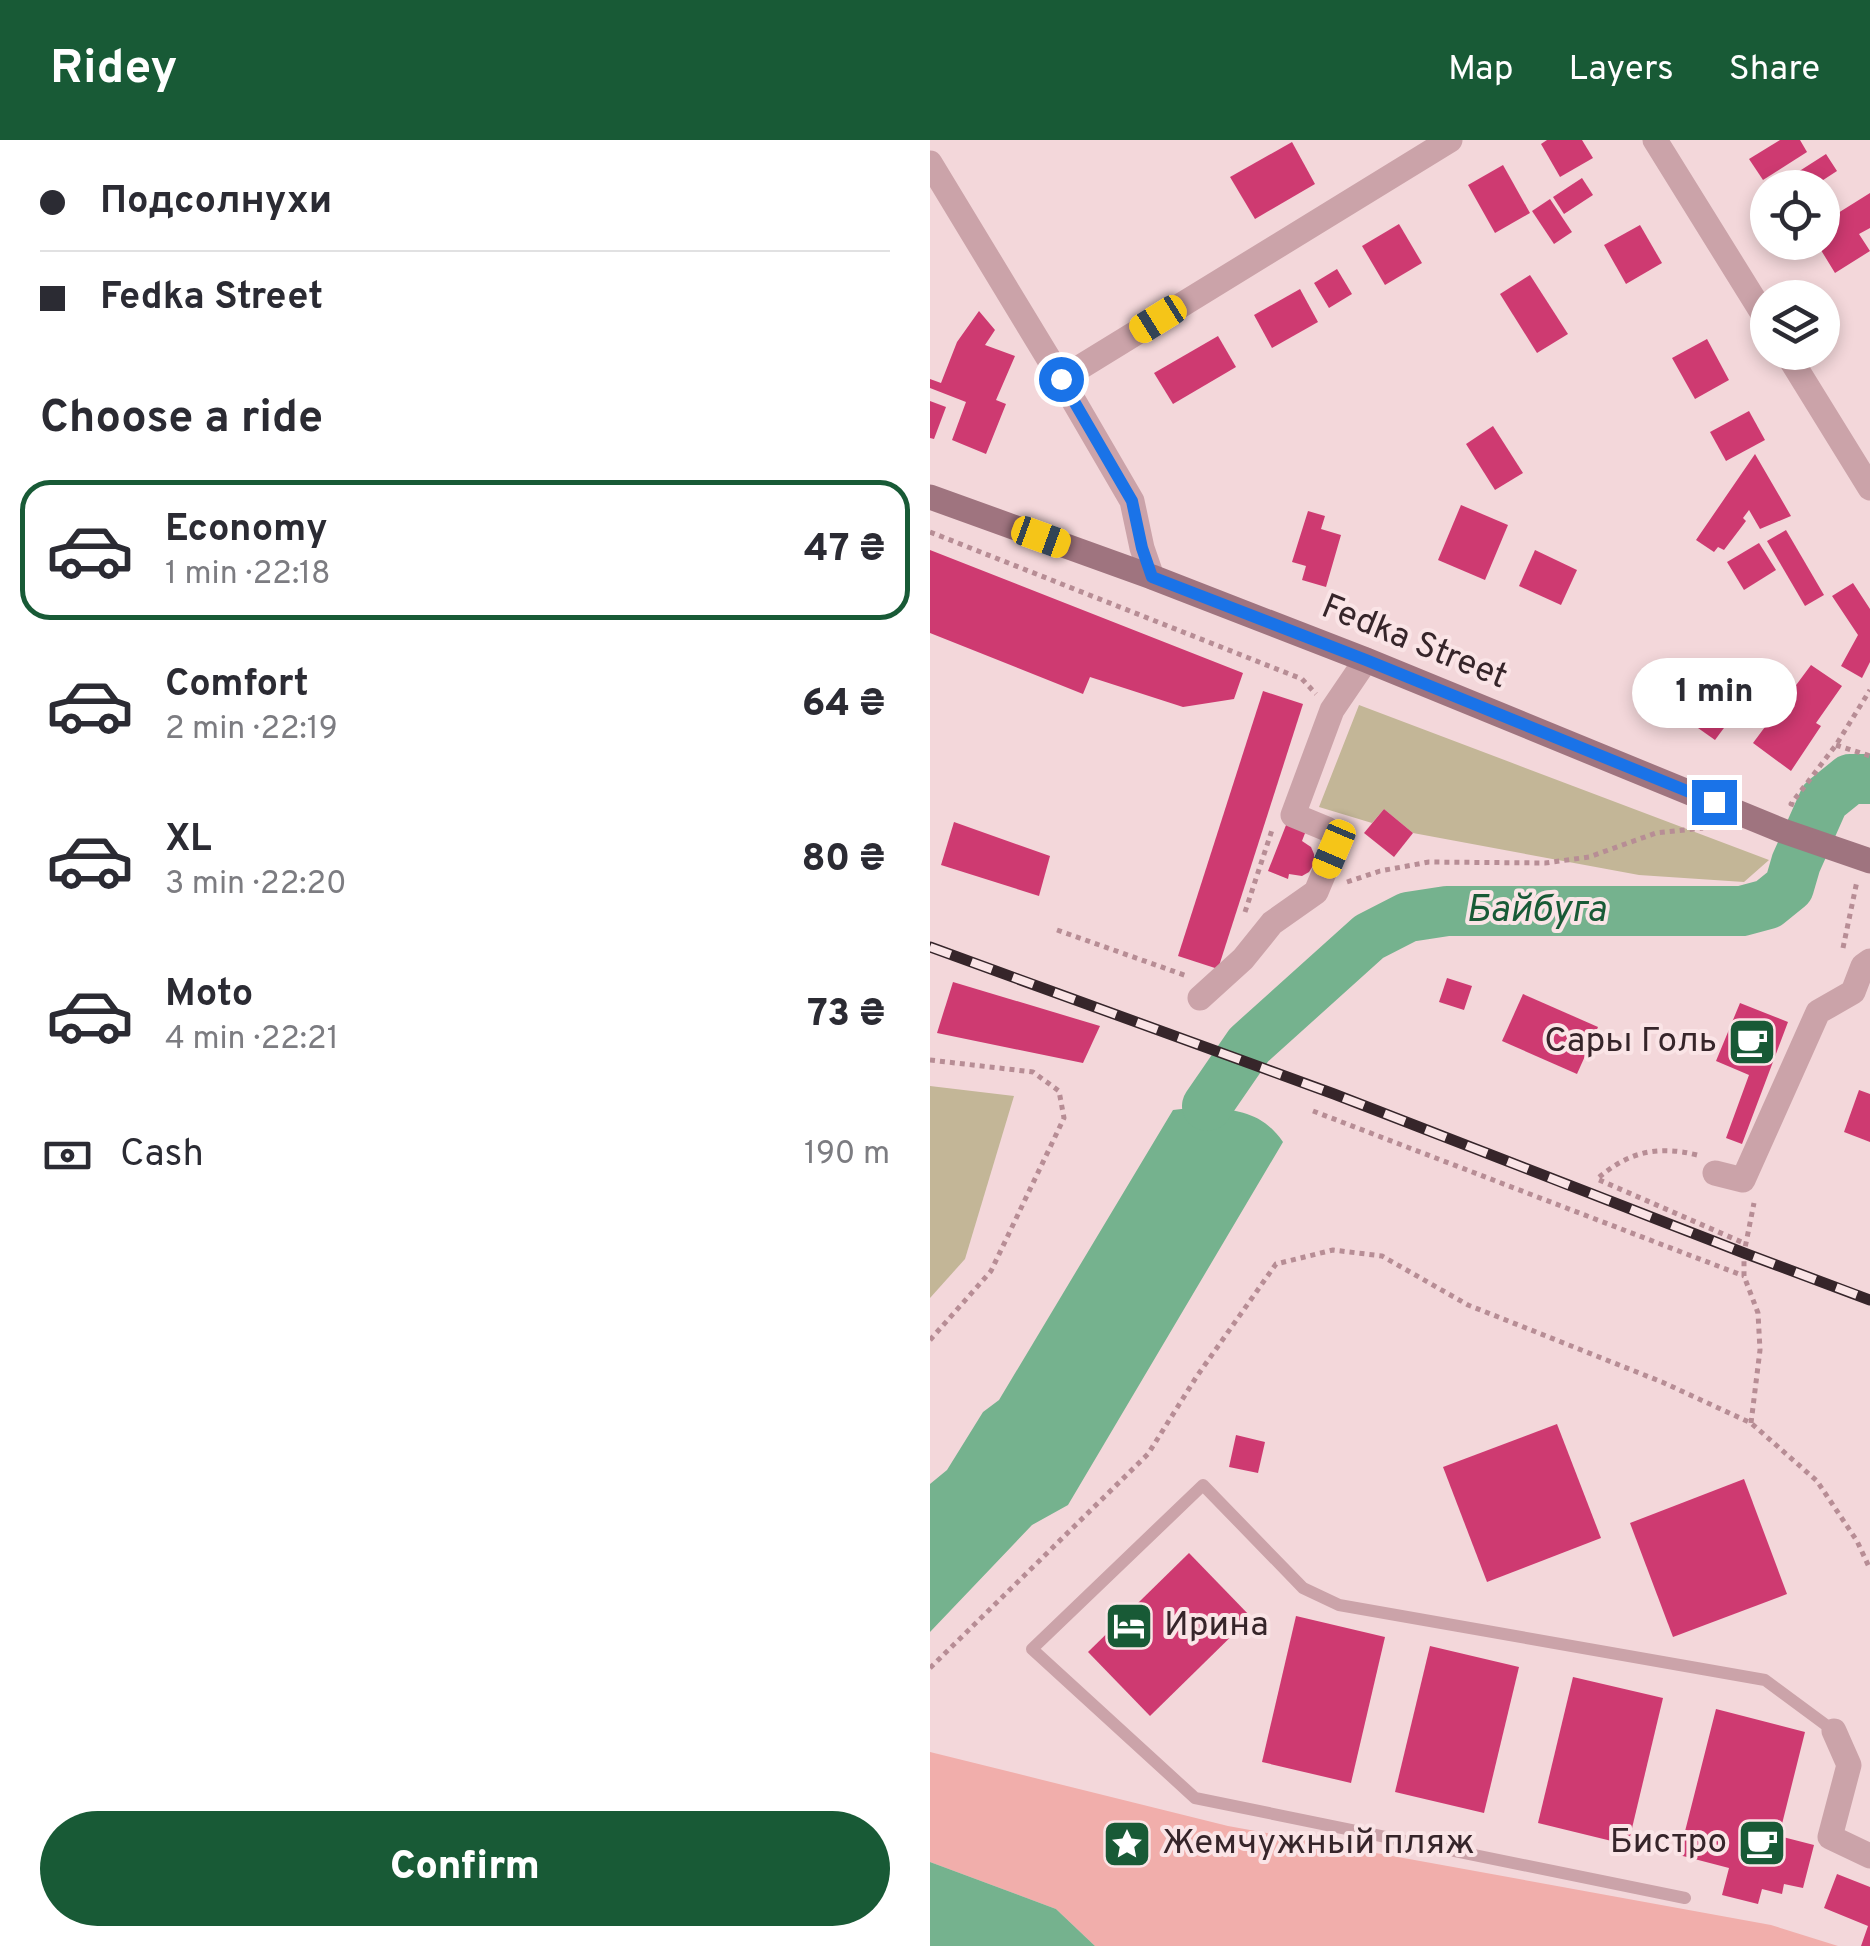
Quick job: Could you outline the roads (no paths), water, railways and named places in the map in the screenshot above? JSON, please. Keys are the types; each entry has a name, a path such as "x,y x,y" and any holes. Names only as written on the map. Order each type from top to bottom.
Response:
{"main road":[{"name":"Fedka Street","path":"930,497 1152,577 1783,831 1870,861"}],"street":[{"path":"1061,379 1450,140"},
{"path":"1656,140 1750,293"},
{"path":"930,164 1132,501 1152,577"},
{"path":"1797,370 1870,488"},
{"path":"1206,992 1243,959 1272,923 1316,892 1336,837 1327,828 1293,815 1332,710 1366,660"},
{"path":"1712,1166 1743,1180 1818,1012 1853,992 1863,966 1870,962"},
{"path":"1834,1731 1850,1766 1830,1837 1870,1856"}],"lane":[{"path":"1686,1898 1194,1798 1032,1649 1203,1485 1304,1588 1340,1605 1764,1680 1834,1731"}],"waterway":[{"name":"Байбуга","path":"1207,1106 1249,1045 1369,937 1408,917 1447,911 1742,911 1768,904 1789,887 1824,800 1850,779 1870,779"}],"railway":[{"path":"930,947 1334,1094 1870,1300"}],"place":[{"name":"Сары Голь","path":"1752,1042"},
{"name":"Ирина","path":"1129,1626"},
{"name":"Бистро","path":"1762,1843"},
{"name":"Жемчужный пляж","path":"1127,1844"}]}
